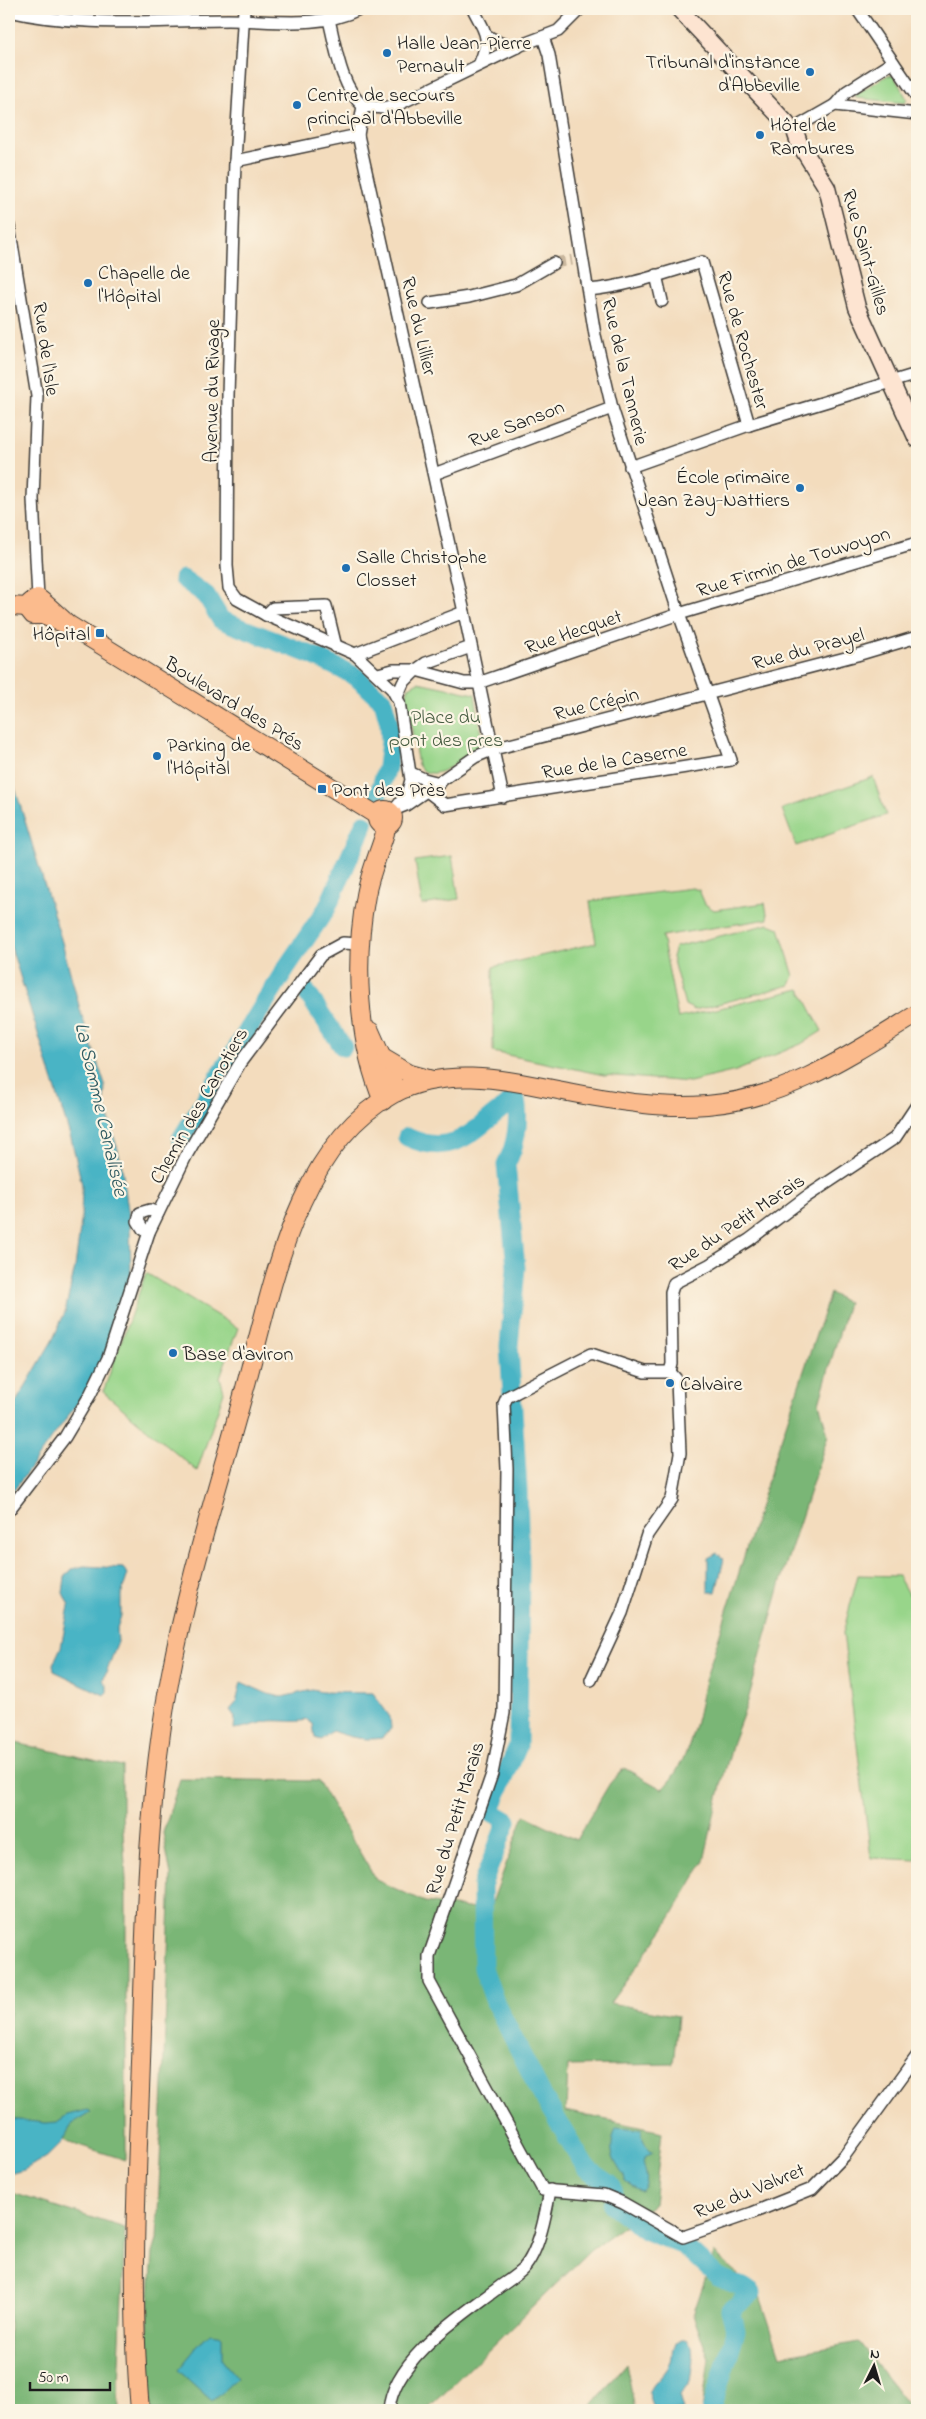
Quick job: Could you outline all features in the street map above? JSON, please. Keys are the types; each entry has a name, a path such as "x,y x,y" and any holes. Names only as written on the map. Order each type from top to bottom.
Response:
{"main road":[{"name":"Boulevard des Prés","path":"9,606 39,606 387,816"},
{"path":"387,816 385,833 366,893 360,944 359,989 368,1058 390,1096"},
{"path":"140,2410 135,2300 145,1936 156,1772 170,1674 184,1611 267,1307 290,1232 318,1171 334,1147 360,1118 390,1096 433,1080 458,1077 488,1078 633,1103 674,1106 712,1105 748,1099 802,1081 844,1059 917,1014"},
{"path":"364,1017 383,1058 390,1096"},
{"path":"383,1058 410,1074 433,1080"}],"street":[{"path":"11,10 40,18 108,21 243,15 329,20 359,9"},
{"path":"473,9 486,34 487,47 480,65"},
{"path":"329,20 346,80 352,94 363,106 383,108 397,104 518,47 558,31 580,9"},
{"name":"Rue Saint-Gilles","path":"679,9 794,128 799,143 827,188 857,307 917,439"},
{"path":"857,9 917,97"},
{"name":"Avenue du Rivage","path":"243,15 235,161 228,394 227,566 229,588 237,599 266,615 355,654 378,674 397,697"},
{"path":"486,34 500,42 518,47"},
{"name":"Rue de la Tannerie","path":"543,37 549,55 577,259 588,290 595,336 612,408 679,614 731,760"},
{"path":"794,128 834,105 846,92 893,62"},
{"path":"834,105 917,114"},
{"name":"Rue du Lillier","path":"363,106 358,135 434,474 478,683 494,748 503,798"},
{"path":"235,161 358,135"},
{"name":"Rue de l'Isle","path":"9,226 37,396 33,499 39,606"},
{"name":"Rue de Rochester","path":"588,290 602,289 656,276 702,262 749,426"},
{"path":"430,304 469,297 516,284 554,263"},
{"path":"656,276 662,301"},
{"path":"630,467 749,426 917,374"},
{"name":"Rue Sanson","path":"434,474 612,408"},
{"name":"Rue Firmin de Touvoyon","path":"679,614 917,543"},
{"path":"266,615 273,608 326,606 336,647"},
{"path":"355,654 464,612"},
{"name":"Rue Hecquet","path":"478,683 679,614"},
{"name":"Rue du Prayel","path":"707,694 917,637"},
{"path":"387,816 407,794 411,780 397,697 403,683 426,663 471,647"},
{"path":"378,674 393,670 416,670 464,684 478,683"},
{"name":"Rue Crépin","path":"387,816 406,806 475,757 494,748 707,694"},
{"name":"Rue de la Caserne","path":"427,791 445,805 503,798 731,760"},
{"path":"411,773 424,780 440,783"},
{"name":"Chemin des Canotiers","path":"9,1510 65,1437 90,1395 108,1358 149,1232 186,1156 240,1063 321,955 343,943 360,944"},
{"name":"Rue du Petit Marais","path":"547,2190 429,1981 429,1956 492,1774 504,1713 507,1469 504,1404 512,1395 591,1354 645,1372 670,1372 672,1364 671,1292 674,1283 710,1265 749,1240 806,1197 895,1138 917,1105"},
{"name":"Chemin des Canotiers","path":"149,1232 142,1229 138,1221 140,1213 150,1210 158,1213"},
{"path":"591,1680 622,1613 647,1535 672,1498 680,1453 677,1380 670,1372"},
{"name":"Rue du Valvret","path":"547,2190 604,2195 623,2203 683,2237 752,2213 812,2189 846,2155 917,2056"},
{"path":"389,2410 390,2397 402,2373 438,2334 524,2268 543,2231 547,2190"}],"green space":[{"path":"888,75 894,76 907,99 905,103 856,98 855,95"},
{"name":"Place du pont des pres","path":"418,682 475,694 482,743 450,767 432,773 425,771 418,765 406,695 409,687"},
{"path":"873,777 886,815 796,846 782,809"},
{"path":"452,856 459,899 422,905 415,861"},
{"path":"692,888 699,890 705,904 714,910 765,903 768,919 662,936 678,1018 800,989 822,1031 801,1044 736,1071 690,1082 604,1075 493,1052 493,967 596,943 590,901"},
{"path":"769,924 779,928 794,976 790,985 695,1010 685,1005 672,957 675,947"},
{"name":"Base d'aviron","path":"146,1273 238,1328 220,1377 224,1392 197,1471 103,1392"},
{"path":"830,1293 848,1303 819,1403 828,1435 785,1567 747,1704 734,1739 720,1789 704,1861 664,1929 610,2003 678,2016 673,2064 568,2066 566,2111 662,2132 654,2204 591,2250 427,2410 151,2410 148,2322 153,2253 157,2240 171,1875 163,1833 180,1779 318,1781 376,1880 425,1902 489,1911 524,1815 576,1840 610,1783 624,1768 662,1789 679,1767 691,1740 704,1684 778,1448"},
{"path":"858,1575 898,1576 908,1594 917,1594 917,1860 871,1858 843,1633"},
{"path":"11,1742 122,1766 122,1815 126,1880 126,2160 9,2123 9,1751"},
{"path":"9,2192 125,2228 118,2385 119,2410 9,2410"},
{"path":"714,2253 759,2293 780,2356 859,2342 910,2410 702,2410 709,2359 693,2315"},
{"path":"626,2364 635,2410 588,2410"}],"water":[{"name":"La Somme Canalisée","path":"9,759 15,788 62,942 81,1013 105,1085 104,1102 121,1161 130,1223 131,1278 99,1370 90,1386 9,1497 9,1414 52,1341 65,1312 75,1267 81,1221 82,1185 72,1142 9,941"},
{"path":"717,1553 724,1559 716,1592 708,1592 708,1558"},
{"path":"84,1566 123,1568 128,1574 121,1595 121,1616 117,1628 118,1642 103,1680 107,1685 107,1692 104,1695 54,1671 53,1664 61,1647 69,1606 63,1593 65,1577 72,1569"},
{"path":"241,1682 268,1694 282,1697 312,1690 322,1692 373,1693 390,1717 391,1728 382,1738 357,1738 332,1731 321,1740 315,1738 313,1724 307,1720 270,1721 234,1729 235,1717 230,1710 236,1703"},
{"path":"88,2110 91,2112 73,2123 61,2143 49,2155 24,2170 9,2174 9,2119 46,2123 57,2122 67,2115"},
{"path":"616,2128 642,2130 644,2142 653,2152 647,2155 643,2161 647,2181 641,2191 625,2182 624,2176 613,2157 612,2143"},
{"path":"211,2334 222,2336 222,2360 237,2378 212,2401 178,2370 206,2336"},
{"path":"687,2340 692,2347 693,2359 690,2382 680,2396 684,2410 655,2410 649,2395 651,2390 671,2362 675,2343"}],"waterway":[{"path":"183,579 206,595 221,620 314,656 355,676 383,701 389,723 390,742 387,767 377,799"},
{"path":"181,1139 286,968 327,908 364,824"},
{"path":"305,990 343,1047"},
{"path":"407,1137 423,1143 438,1145 450,1143 473,1131 509,1103 516,1100 518,1116 516,1133 506,1164 516,1268 509,1346 518,1489 520,1564 518,1746 490,1811 507,1821 482,1885 483,1968 495,2002 541,2093 586,2168 609,2184 614,2192"},
{"path":"612,2205 646,2231 684,2246 718,2277 745,2288 752,2293 730,2311 736,2331 711,2410"}],"tunnel":[{"path":"554,263 572,260"}],"place":[{"name":"Halle Jean-Pierre Pernault","path":"387,53"},
{"name":"Tribunal d'instance d'Abbeville","path":"810,72"},
{"name":"Centre de secours principal d'Abbeville","path":"297,105"},
{"name":"Hôtel de Rambures","path":"760,135"},
{"name":"Chapelle de l'Hôpital","path":"88,283"},
{"name":"École primaire Jean Zay-Nattiers","path":"800,488"},
{"name":"Salle Christophe Closset","path":"346,568"},
{"name":"Hôpital","path":"100,633"},
{"name":"Parking de l'Hôpital","path":"157,756"},
{"name":"Pont des Près","path":"322,789"},
{"name":"Base d'aviron","path":"173,1353"},
{"name":"Calvaire","path":"670,1383"}]}
